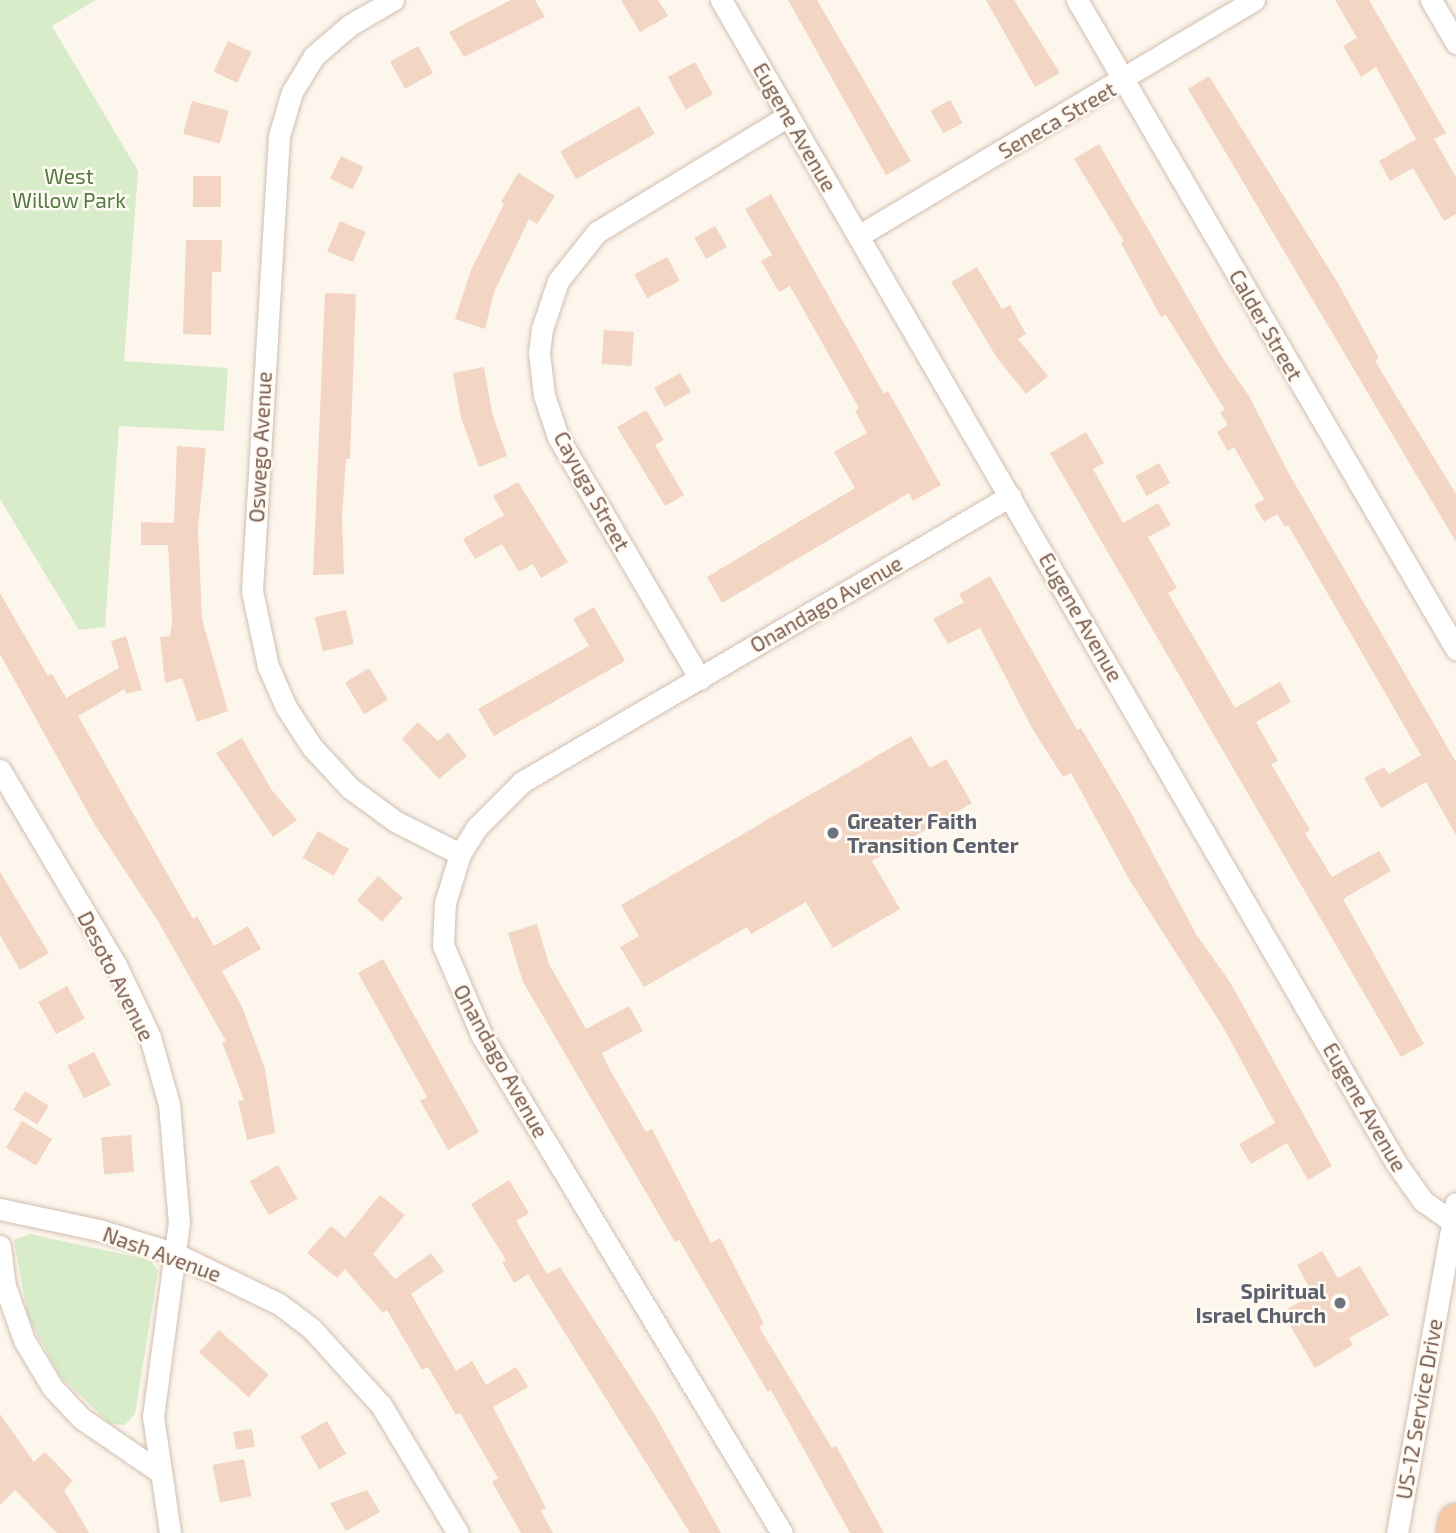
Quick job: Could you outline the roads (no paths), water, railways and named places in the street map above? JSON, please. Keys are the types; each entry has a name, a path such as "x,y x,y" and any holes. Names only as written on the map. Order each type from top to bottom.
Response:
{"highway":[{"path":"1454,1533 1456,1521"}],"street":[{"name":"Oswego Avenue","path":"393,0 350,25 314,56 292,92 278,136 252,591 268,666 286,707 312,747 350,788 395,821 460,854"},
{"name":"Eugene Avenue","path":"720,0 1396,1163 1423,1201 1454,1212"},
{"name":"Calder Street","path":"1077,0 1456,649"},
{"name":"Seneca Street","path":"858,236 1124,81 1254,0"},
{"path":"1431,0 1456,43"},
{"name":"Cayuga Street","path":"700,678 558,437 544,395 539,353 541,329 558,281 597,232 788,116"},
{"name":"Onandago Avenue","path":"782,1533 482,1036 453,976 443,945 445,903 460,854 477,827 522,782 1010,496"},
{"name":"Desoto Avenue","path":"0,770 116,965 150,1037 169,1104 179,1222 154,1403 158,1471 170,1533"},
{"name":"US-12 Service Drive","path":"1396,1533 1454,1212"},
{"name":"Nash Avenue","path":"1,1215 99,1230 176,1254 279,1304 320,1337 381,1405 458,1533"},
{"path":"0,1246 5,1286 24,1340 51,1387 81,1418 158,1471"}],"place":[{"name":"Greater Faith Transition Center","path":"833,833"},
{"name":"Spiritual Israel Church","path":"1340,1303"}],"park label":[{"name":"West Willow Park","path":"69,188"}]}
